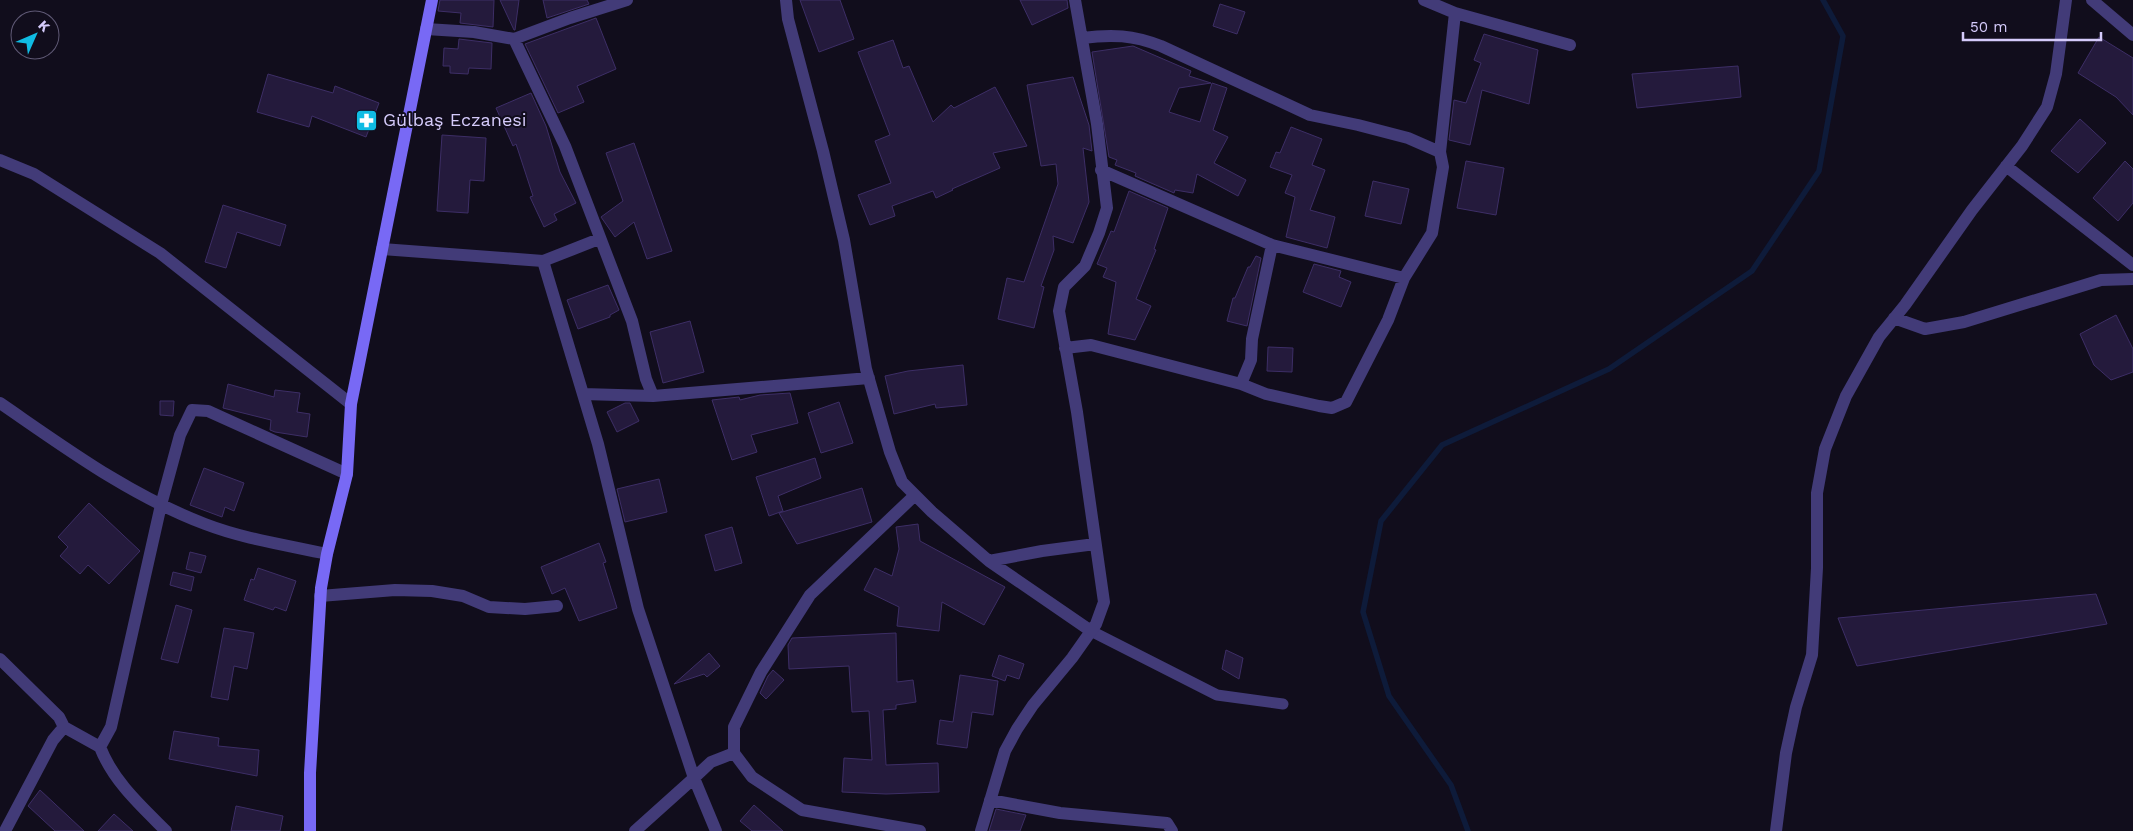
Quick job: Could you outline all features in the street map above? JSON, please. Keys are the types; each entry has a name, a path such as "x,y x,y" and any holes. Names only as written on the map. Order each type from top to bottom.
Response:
{"street":[{"path":"310,831 310,773 320,596 327,554 347,474 351,404 432,0"},
{"path":"426,29 474,32 514,39 570,18 627,0"},
{"path":"786,0 788,19 823,151 844,240 869,378 902,482 914,496 989,561 1091,631"},
{"path":"981,831 1006,752 1016,728 1033,704 1072,658 1096,624 1104,602 1077,412 1059,312 1064,287 1085,266 1107,208 1097,124 1076,0"},
{"path":"1776,831 1786,753 1796,707 1812,655 1817,568 1817,493 1825,449 1846,396 1879,337 2006,166 2047,107 2056,74 2066,0"},
{"path":"2092,0 2133,35"},
{"path":"1431,1 1455,13 1570,45"},
{"path":"1065,348 1091,345 1241,384 1266,394 1319,406 1332,408 1346,402 1388,320 1404,278 1432,233 1443,167 1440,152 1455,13"},
{"path":"1082,38 1108,35 1140,38 1310,115 1408,138 1440,152"},
{"path":"514,39 565,146 632,321 646,378 653,396"},
{"path":"0,160 34,174 160,253 351,404"},
{"path":"2006,166 2133,265"},
{"path":"1101,170 1272,245 1404,278"},
{"path":"382,249 543,261 599,239"},
{"path":"1241,384 1251,360 1252,339 1272,245"},
{"path":"543,261 598,444 638,609 694,778 716,831"},
{"path":"1894,318 1925,329 1964,322 2101,280 2133,279"},
{"path":"583,394 653,396 869,378"},
{"path":"0,403 116,481 161,505 206,524 243,536 327,554"},
{"path":"100,747 110,727 161,505 180,434 192,410 208,411 347,474"},
{"path":"914,496 810,595 761,672 734,727 734,753 752,777 802,810 920,831"},
{"path":"989,561 1095,544"},
{"path":"320,596 395,590 432,591 463,596 488,607 525,609 557,606"},
{"path":"0,658 59,717 64,727 100,747 106,762 129,794 166,831"},
{"path":"5,831 53,740 64,727"},
{"path":"635,831 711,762 734,753"},
{"path":"990,800 1060,813 1167,823 1172,831"}],"lane":[{"path":"1091,631 1217,695 1283,704"}],"building":[{"path":"440,0 494,0 493,27 460,23 461,13 438,11"},
{"path":"500,0 519,0 515,30 514,30"},
{"path":"543,0 587,0 589,4 547,18"},
{"path":"800,0 840,0 854,39 819,52"},
{"path":"1020,0 1067,0 1068,8 1032,25"},
{"path":"1220,4 1245,12 1237,34 1213,26"},
{"path":"596,18 616,69 577,86 584,102 558,113 525,44"},
{"path":"1484,34 1538,50 1529,104 1482,90 1470,145 1449,140 1454,100 1466,103 1481,63 1474,60"},
{"path":"2099,37 2133,58 2133,115 2116,97 2078,73"},
{"path":"459,39 492,43 491,69 469,68 468,74 450,73 450,66 443,66 444,48 458,49"},
{"path":"893,40 903,68 909,66 933,122 951,105 954,108 995,87 1027,146 993,153 1000,168 936,198 933,191 892,206 895,216 870,225 858,195 891,183 875,141 890,135 858,52"},
{"path":"1133,46 1191,71 1189,76 1211,83 1179,88 1169,112 1200,122 1212,83 1227,88 1213,130 1228,137 1214,163 1246,180 1238,196 1197,174 1193,193 1175,190 1174,193 1135,176 1136,173 1115,165 1117,160 1109,157 1092,52"},
{"path":"1738,66 1741,97 1637,108 1632,74"},
{"path":"268,74 333,93 335,86 379,103 366,137 312,116 309,127 257,112"},
{"path":"1073,77 1089,125 1092,151 1083,148 1089,202 1073,243 1053,236 1054,250 1041,286 1044,287 1034,328 998,319 1007,278 1024,282 1058,184 1056,164 1041,166 1027,85"},
{"path":"531,93 546,126 560,172 576,203 554,214 557,220 544,227 530,197 533,196 516,144 513,146 496,108"},
{"path":"2080,119 2106,143 2078,173 2051,151"},
{"path":"1291,127 1322,139 1312,165 1325,170 1310,210 1335,217 1327,248 1286,237 1295,197 1285,193 1292,175 1270,167 1276,152 1280,153"},
{"path":"442,135 486,138 484,181 470,180 468,213 437,211"},
{"path":"634,143 672,251 647,259 634,222 615,237 601,217 623,201 606,153"},
{"path":"1466,161 1504,168 1496,215 1457,208"},
{"path":"2125,161 2133,169 2133,203 2118,221 2093,198"},
{"path":"1373,181 1409,189 1401,224 1365,216"},
{"path":"1129,191 1168,208 1154,249 1156,250 1136,299 1151,306 1135,340 1108,334 1116,282 1103,277 1107,268 1097,264 1111,231 1114,232"},
{"path":"223,205 286,225 280,246 237,232 226,268 205,262"},
{"path":"1256,256 1261,258 1247,326 1227,321 1233,298 1235,298 1248,267 1250,267"},
{"path":"1314,264 1341,271 1339,277 1351,282 1341,307 1303,292"},
{"path":"608,285 619,310 610,315 610,317 578,329 567,300"},
{"path":"2116,315 2133,349 2133,372 2111,380 2094,365 2080,334"},
{"path":"690,321 704,372 663,383 650,332"},
{"path":"1268,347 1293,348 1292,372 1267,371"},
{"path":"963,365 967,405 936,408 935,404 894,414 885,376 908,371"},
{"path":"228,384 274,397 275,390 300,393 297,412 310,414 307,437 275,432 270,430 271,420 223,408"},
{"path":"790,393 798,423 751,435 757,452 732,460 712,400 739,397 740,400 760,395"},
{"path":"160,401 174,401 173,416 160,415"},
{"path":"839,402 853,443 821,453 808,413"},
{"path":"625,403 630,403 639,421 617,432 607,412"},
{"path":"815,458 821,478 778,496 783,511 769,516 756,477"},
{"path":"204,468 244,483 234,511 225,507 222,517 190,505"},
{"path":"659,479 667,512 625,522 617,489"},
{"path":"862,488 872,522 797,544 779,513"},
{"path":"89,503 140,551 109,584 88,565 80,574 60,556 68,547 58,537"},
{"path":"918,524 920,541 1005,587 984,625 942,602 939,631 897,626 899,607 864,590 875,568 892,576 899,549 896,527"},
{"path":"732,527 742,563 715,571 705,535"},
{"path":"599,543 606,562 603,563 617,608 579,621 565,588 552,594 541,567"},
{"path":"190,552 206,556 201,573 186,569"},
{"path":"258,568 296,581 286,611 275,607 273,610 244,600 251,579 254,580"},
{"path":"173,572 194,577 191,591 170,585"},
{"path":"2096,594 2107,624 1857,666 1838,618"},
{"path":"176,605 192,610 178,663 161,659"},
{"path":"224,628 254,633 247,669 234,666 228,700 211,697"},
{"path":"896,633 897,682 913,680 916,702 896,705 896,709 883,710 886,765 938,763 939,792 886,794 842,792 844,758 872,760 869,711 852,712 849,666 789,669 788,645 792,638"},
{"path":"1226,650 1243,658 1239,679 1222,669"},
{"path":"709,653 720,666 707,677 704,674 674,684"},
{"path":"999,655 1024,664 1019,679 1007,675 1005,681 992,676"},
{"path":"773,670 784,680 766,699 760,693"},
{"path":"960,675 998,681 993,715 972,712 967,748 937,744 940,720 953,722"},
{"path":"174,731 219,738 218,746 259,750 257,776 169,759"},
{"path":"40,790 84,831 55,831 28,806"},
{"path":"754,805 783,831 752,831 740,821"},
{"path":"236,806 283,816 280,831 231,831"},
{"path":"996,809 1026,815 1020,831 989,831"},
{"path":"114,814 133,831 98,831"}],"waterway":[{"path":"1468,831 1451,785 1389,696 1363,612 1381,521 1442,445 1609,369 1752,271 1819,171 1843,36 1823,0"}],"place":[{"name":"Gülbaş Eczanesi","path":"367,120"}]}
